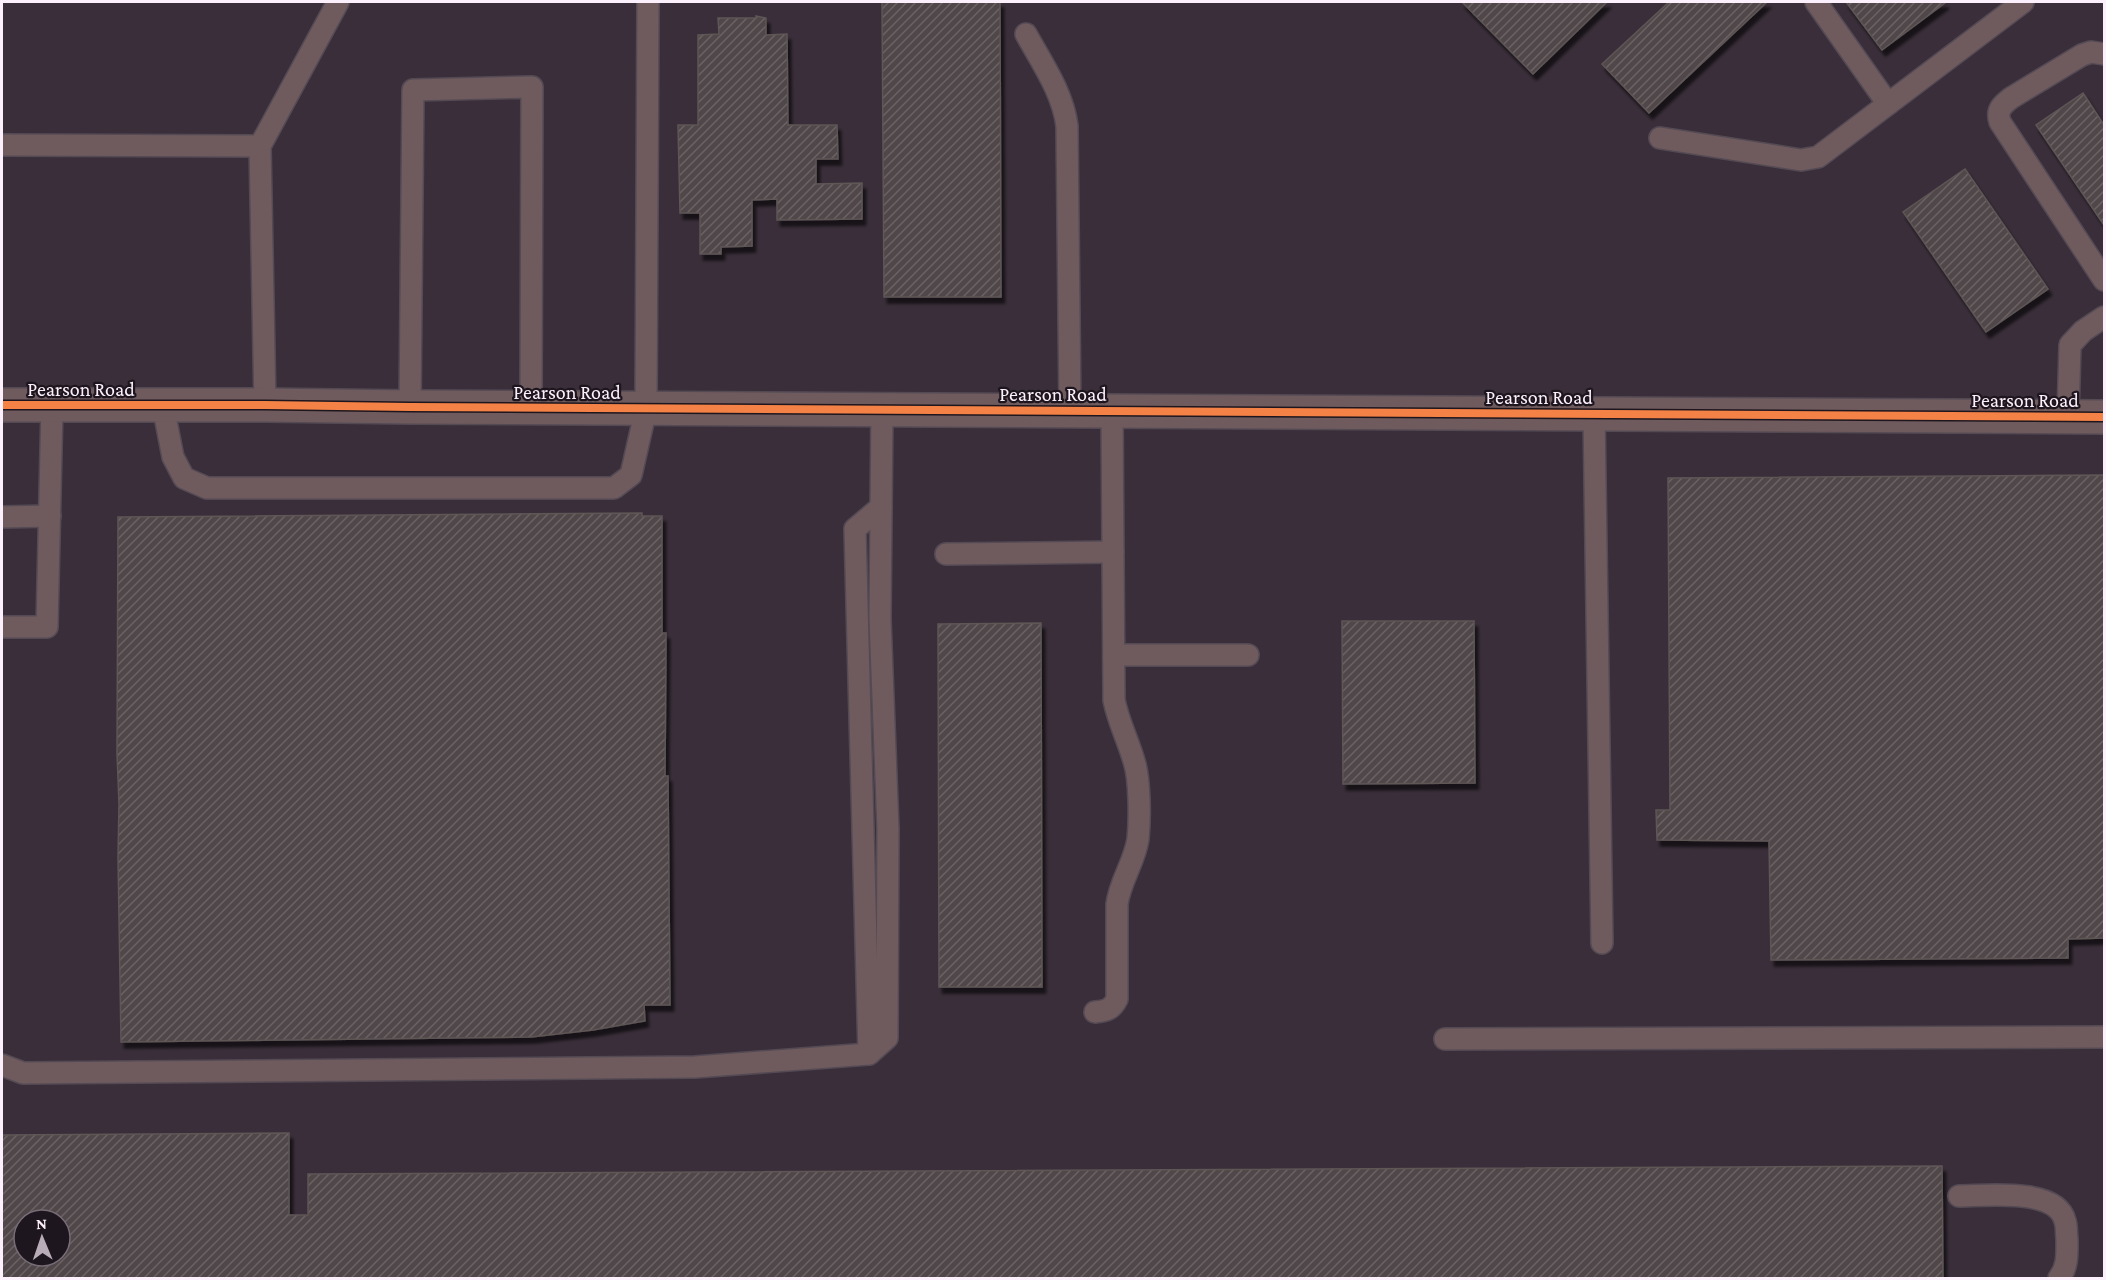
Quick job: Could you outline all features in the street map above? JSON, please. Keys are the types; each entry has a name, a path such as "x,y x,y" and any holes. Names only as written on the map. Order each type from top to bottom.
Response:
{"street":[{"name":"Pearson Road","path":"2,405 2104,417"}],"lane":[{"path":"265,405 260,146 338,2"},
{"path":"163,406 173,457 184,478 207,488 614,488 631,475 646,409 648,2"},
{"path":"1816,2 1888,104"},
{"path":"1660,138 1801,160 1818,157 2023,2"},
{"path":"1026,34 1056,90 1064,108 1067,126 1070,411"},
{"path":"2104,54 2091,52 2082,55 2011,98 2003,104 1998,113 2000,122 2104,280"},
{"path":"410,407 413,90 532,87 531,408"},
{"path":"2,145 260,146"},
{"path":"2068,417 2070,345 2083,331 2104,317"},
{"path":"2,627 47,627 52,406"},
{"path":"2,1065 23,1073 695,1067 869,1054 887,1038 888,829 880,619 882,410"},
{"path":"1095,1012 1106,1011 1114,1006 1117,999 1117,904 1137,842 1138,829 1137,771 1116,713 1114,700 1112,411"},
{"path":"1594,414 1602,943"},
{"path":"2,517 50,516"},
{"path":"946,554 1113,552"},
{"path":"1114,655 1248,655"},
{"path":"1445,1039 2104,1037"},
{"path":"1959,1196 2024,1195 2041,1199 2056,1207 2065,1219 2067,1252 2065,1270 2059,1278"}],"building":[{"path":"882,2 1000,2 1001,297 884,297"},
{"path":"1462,2 1607,2 1533,74"},
{"path":"1669,2 1767,2 1649,113 1602,64"},
{"path":"1846,2 1944,2 1945,3 1882,50"},
{"path":"756,16 766,18 766,35 787,34 788,125 837,125 838,159 816,159 816,184 862,183 862,219 777,220 777,199 752,200 752,246 721,247 721,254 700,254 700,213 680,213 678,125 698,125 698,35 719,34 718,18 756,18"},
{"path":"2083,93 2104,125 2104,225 2036,125"},
{"path":"1965,169 2048,289 1986,332 1903,212"},
{"path":"2104,475 2104,938 2068,939 2068,958 1771,960 1769,841 1657,840 1656,810 1670,810 1668,478"},
{"path":"642,513 642,516 662,516 662,633 666,633 665,776 668,776 670,1005 644,1005 645,1021 531,1037 121,1042 117,753 118,517"},
{"path":"1342,621 1474,621 1475,783 1343,784"},
{"path":"1041,623 1042,987 939,987 938,624"},
{"path":"289,1133 289,1215 308,1215 308,1174 1942,1166 1943,1278 2,1278 2,1135"}],"cycle path":[{"path":"2,405 2104,417"}]}
